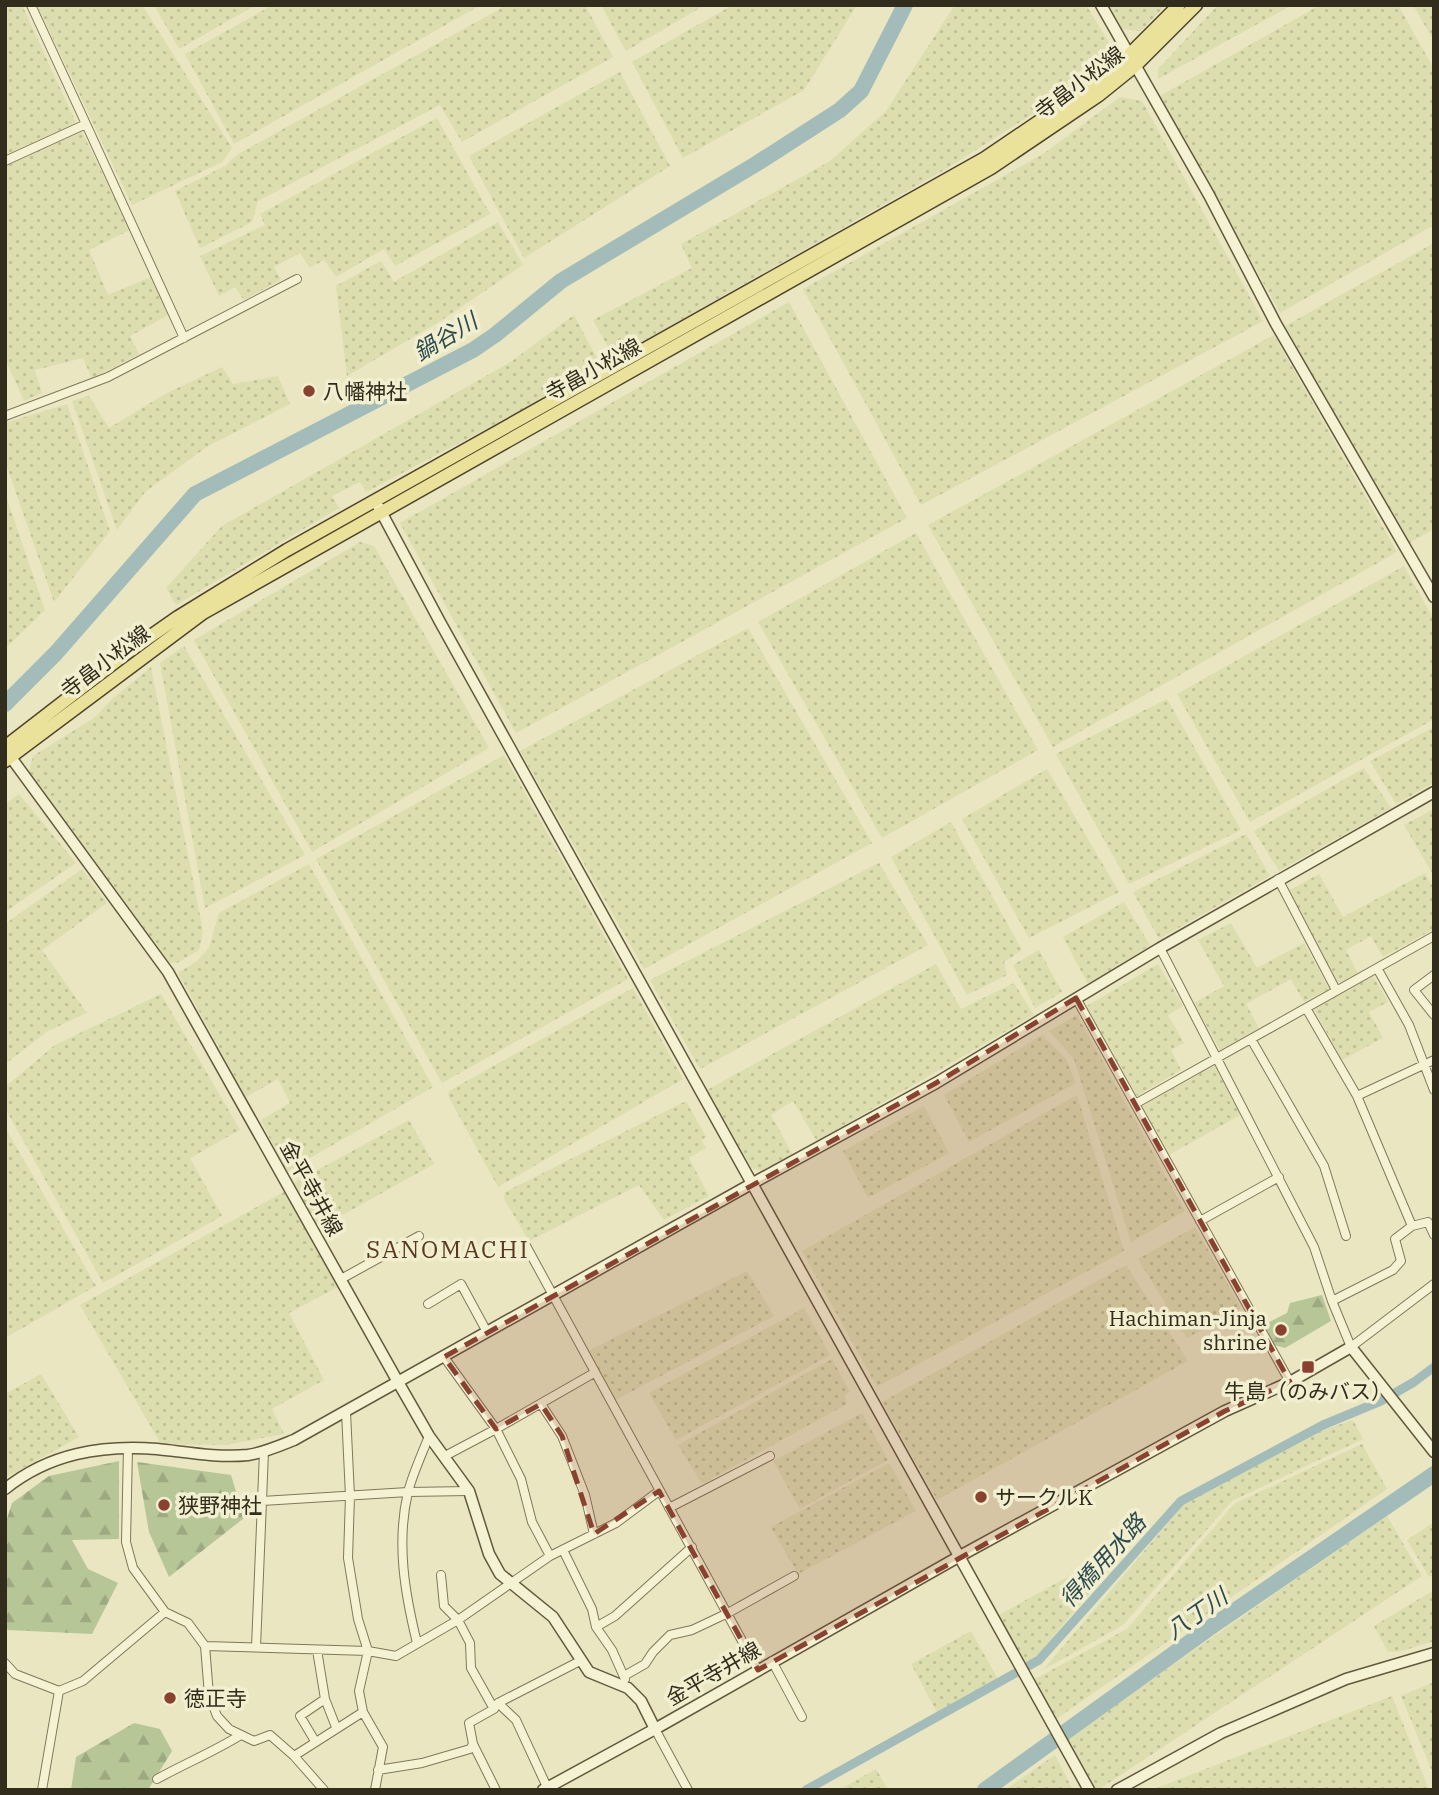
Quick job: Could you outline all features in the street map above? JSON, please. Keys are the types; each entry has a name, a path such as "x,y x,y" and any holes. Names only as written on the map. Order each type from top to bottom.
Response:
{"main road":[{"name":"寺畠小松線","path":"7,754 203,612 378,506 991,167 1098,95 1179,5"},
{"name":"寺畠小松線","path":"1131,61 1196,5"}],"street":[{"path":"31,5 184,338"},
{"path":"1101,5 1209,195 1276,324 1434,597"},
{"path":"5,161 86,124"},
{"path":"5,416 108,377 297,279"},
{"path":"378,506 1088,1790"},
{"name":"金平寺井線","path":"7,754 168,972 429,1436 469,1491 489,1554 500,1574 553,1617 589,1672 628,1688 641,1701 655,1729 960,1556 1225,1411 1290,1382 1351,1347"},
{"path":"5,1489 52,1460 92,1450 128,1448 234,1455 264,1451 294,1440 753,1182 936,1083 1160,947 1434,792"},
{"path":"1278,879 1336,990"},
{"path":"1135,1104 1434,936"},
{"path":"1160,947 1314,1247 1351,1347 1434,1452"},
{"path":"1377,968 1409,1026 1434,1090"},
{"path":"1434,975 1414,990 1434,1016"},
{"path":"1076,998 1290,1382"},
{"path":"1306,1008 1357,1096 1412,1226"},
{"path":"1251,1039 1324,1166 1346,1236"},
{"path":"1357,1096 1434,1060"},
{"path":"1200,1221 1279,1177"},
{"path":"1332,1301 1393,1270 1401,1261 1395,1239 1412,1226 1428,1222 1434,1235"},
{"path":"341,1279 419,1236"},
{"path":"525,1244 758,1670"},
{"path":"428,1304 461,1284 487,1332"},
{"path":"1351,1347 1434,1284"},
{"path":"444,1357 496,1429 521,1479 532,1522 550,1556"},
{"path":"445,1456 594,1373"},
{"path":"541,1404 562,1436 585,1495 594,1534"},
{"path":"346,1412 350,1496 348,1558 358,1619 368,1651 359,1691 363,1712 383,1747 374,1790"},
{"path":"417,1643 408,1609 401,1552 408,1492 429,1436"},
{"path":"128,1448 126,1542 133,1568 165,1612 188,1623 205,1646 209,1695 217,1716 239,1736 254,1741 270,1735 294,1756 324,1790"},
{"path":"257,1647 264,1451"},
{"path":"669,1508 769,1456"},
{"path":"262,1501 469,1491"},
{"path":"205,1646 368,1651 396,1656 458,1620 550,1556 616,1523 659,1491"},
{"path":"596,1627 615,1616 692,1548"},
{"path":"563,1549 592,1609 596,1627 612,1650 628,1688"},
{"path":"441,1575 444,1606 458,1620 470,1643 471,1668 496,1706 516,1720 545,1789 655,1729 685,1788"},
{"path":"624,1676 645,1664 670,1636 692,1630 728,1613 794,1576"},
{"path":"5,1663 15,1674 59,1691 83,1681 165,1612"},
{"path":"317,1650 325,1699 337,1727"},
{"path":"1117,1790 1221,1733 1346,1679 1434,1653"},
{"path":"496,1790 473,1744 469,1723 580,1661"},
{"path":"772,1661 802,1717"},
{"path":"42,1790 59,1691"},
{"path":"315,1741 300,1716 325,1699"},
{"path":"294,1756 363,1712"},
{"path":"158,1779 239,1736"},
{"path":"378,1770 422,1763 470,1749 473,1744"}],"highlighted area":[{"path":"1076,998 1290,1382 1225,1411 758,1670 659,1491 594,1534 562,1436 541,1404 496,1429 444,1357 936,1083"}],"green space":[{"path":"5,5 22,5 76,123 5,155"},
{"path":"37,5 142,5 232,148 222,162 132,205"},
{"path":"154,5 256,5 179,49"},
{"path":"273,5 481,5 234,144 185,54"},
{"path":"507,5 585,5 613,57 462,142 440,105 258,201 252,222 200,248 175,191 225,166 238,154"},
{"path":"601,5 705,5 626,51"},
{"path":"733,5 857,5 804,90 683,158 632,62"},
{"path":"955,5 1086,5 1111,46 1110,60 1053,101 946,169 614,358 593,320 692,268 681,244 830,161 886,111"},
{"path":"1107,5 1166,5 1141,31 1121,29"},
{"path":"1218,5 1292,5 1158,79 1158,69"},
{"path":"1320,5 1398,5 1434,69 1434,225 1280,313 1160,96"},
{"path":"1413,5 1434,5 1434,41"},
{"path":"620,72 670,166 524,258 469,156"},
{"path":"1120,97 1142,101 1263,321 921,505 803,289 1043,154"},
{"path":"437,118 490,214 395,266 384,249 336,277 324,260 310,268 300,253 274,267 281,280 244,300 235,287 219,296 200,256 265,225 260,214"},
{"path":"81,130 130,230 89,250 108,295 151,277 170,314 130,336 139,354 92,379 83,358 35,370 42,393 24,401 5,359 5,166"},
{"path":"498,222 523,265 439,322 347,376 336,286 381,261 394,282"},
{"path":"1434,243 1434,529 1409,543 1285,326"},
{"path":"789,302 907,518 516,733 400,523"},
{"path":"574,315 602,368 366,492 360,482 332,496 339,508 176,605 166,588 222,526 512,361"},
{"path":"1274,335 1397,552 1053,747 928,525"},
{"path":"222,367 233,384 278,376 290,404 208,446 145,492 117,530 72,401 89,396 109,428 165,394"},
{"path":"67,404 110,531 54,602 5,461 5,423"},
{"path":"5,493 45,610 5,649"},
{"path":"916,533 1038,750 882,838 758,622"},
{"path":"360,542 374,546 489,748 312,852 194,640"},
{"path":"1404,566 1434,620 1434,719 1250,822 1177,694"},
{"path":"748,628 872,843 644,969 520,751"},
{"path":"184,646 305,855 205,908 160,663"},
{"path":"151,667 203,931 199,950 177,963 167,962 29,771 33,756 94,718 112,699"},
{"path":"1167,699 1241,830 1129,884 1056,754"},
{"path":"1434,727 1434,783 1396,804 1370,761"},
{"path":"504,755 628,979 442,1083 316,859"},
{"path":"1364,768 1391,808 1279,871 1254,831"},
{"path":"1047,769 1119,892 1029,938 962,819"},
{"path":"19,794 76,863 5,912 5,804"},
{"path":"1434,809 1434,876 1404,825"},
{"path":"951,822 1022,950 1004,962 1007,975 967,995 891,857"},
{"path":"1246,834 1270,876 1159,939 1133,892"},
{"path":"879,863 928,945 700,1069 650,980"},
{"path":"309,864 433,1087 286,1172 261,1120 290,1103 278,1079 246,1097 178,973 196,962 209,948 219,913"},
{"path":"82,869 107,903 42,950 87,1013 48,1031 5,1064 5,924"},
{"path":"1425,873 1434,889 1434,929 1383,957 1371,936 1346,950 1358,974 1341,983 1337,981 1288,891 1319,874 1343,917"},
{"path":"1124,902 1150,945 1089,986 1063,937"},
{"path":"1231,923 1257,968 1304,943 1329,989 1304,1002 1291,979 1246,1004 1259,1028 1220,1050 1194,1003 1224,986 1198,940"},
{"path":"1039,950 1062,992 1035,1008 1013,965"},
{"path":"936,964 961,1009 1014,983 1034,1015 817,1141 793,1101 771,1115 793,1155 764,1171 751,1168 707,1090"},
{"path":"1158,964 1183,1006 1168,1015 1184,1043 1171,1050 1181,1070 1137,1096 1085,1007"},
{"path":"1373,976 1388,1002 1369,1012 1383,1038 1342,1060 1314,1009"},
{"path":"633,988 683,1079 498,1187 448,1096 449,1091"},
{"path":"161,994 240,1130 190,1158 222,1216 103,1283 5,1108 5,1087 55,1045"},
{"path":"1077,1015 1185,1211 1131,1242 1074,1059 1049,1031"},
{"path":"1042,1035 1066,1059 1076,1083 969,1142 944,1095"},
{"path":"1215,1065 1242,1114 1169,1155 1142,1106"},
{"path":"1077,1095 1124,1251 877,1387 802,1251"},
{"path":"686,1101 706,1137 701,1140 706,1148 689,1158 709,1196 664,1220 639,1185 529,1241 504,1199 505,1192"},
{"path":"924,1106 949,1153 868,1198 843,1151"},
{"path":"409,1120 434,1164 319,1228 294,1183"},
{"path":"5,1127 96,1286 5,1338"},
{"path":"284,1192 338,1287 289,1313 324,1380 272,1409 284,1434 225,1445 161,1444 80,1305"},
{"path":"1195,1227 1241,1308 1187,1338 1138,1259"},
{"path":"1126,1265 1188,1361 937,1500 882,1402"},
{"path":"747,1271 774,1316 614,1401 588,1351"},
{"path":"1322,1295 1331,1321 1285,1348 1270,1344 1262,1326 1287,1313 1290,1303"},
{"path":"804,1308 830,1355 676,1440 649,1393"},
{"path":"832,1359 850,1392 845,1395 847,1404 702,1484 678,1445"},
{"path":"41,1374 79,1437 5,1478 5,1394"},
{"path":"862,1413 888,1460 800,1509 773,1461"},
{"path":"1353,1420 1363,1439 1232,1501 1123,1625 1043,1670 1186,1502 1323,1430"},
{"path":"1362,1444 1387,1489 1056,1719 1033,1680 1127,1629 1234,1504"},
{"path":"119,1461 119,1539 72,1540 88,1569 118,1583 92,1634 8,1630 5,1626 5,1525 12,1503 49,1476"},
{"path":"137,1462 231,1475 244,1518 169,1577 149,1532"},
{"path":"889,1463 916,1511 798,1574 771,1527"},
{"path":"1387,1516 1422,1576 1098,1790 1092,1790 1066,1739"},
{"path":"1434,1522 1434,1575 1429,1577 1407,1540"},
{"path":"1134,1540 1037,1656 1025,1664 999,1615"},
{"path":"1434,1590 1434,1641 1399,1652 1388,1652 1374,1626"},
{"path":"971,1631 998,1679 937,1712 911,1664"},
{"path":"1434,1682 1434,1776 1401,1696"},
{"path":"1392,1696 1429,1790 1152,1790"},
{"path":"134,1723 160,1729 172,1751 148,1790 71,1790 76,1757"},
{"path":"1055,1755 1073,1790 1005,1790"},
{"path":"876,1769 888,1790 839,1790"}],"waterway":[{"name":"鍋谷川","path":"5,704 56,653 195,494 473,350 561,281 756,164 840,110 861,91 905,5"},
{"name":"得橋用水路","path":"806,1790 1039,1660 1181,1501 1323,1425 1381,1401 1434,1367"},
{"name":"八丁川","path":"985,1790 1208,1629 1434,1474"}],"place":[{"name":"八幡神社","path":"309,391"},
{"name":"Hachiman-Jinja shrine","path":"1281,1330"},
{"name":"牛島（のみバス）","path":"1308,1367"},
{"name":"サークルK","path":"981,1497"},
{"name":"狭野神社","path":"164,1505"},
{"name":"徳正寺","path":"170,1698"}],"district":[{"name":"SANOMACHI","path":"448,1249"}]}
